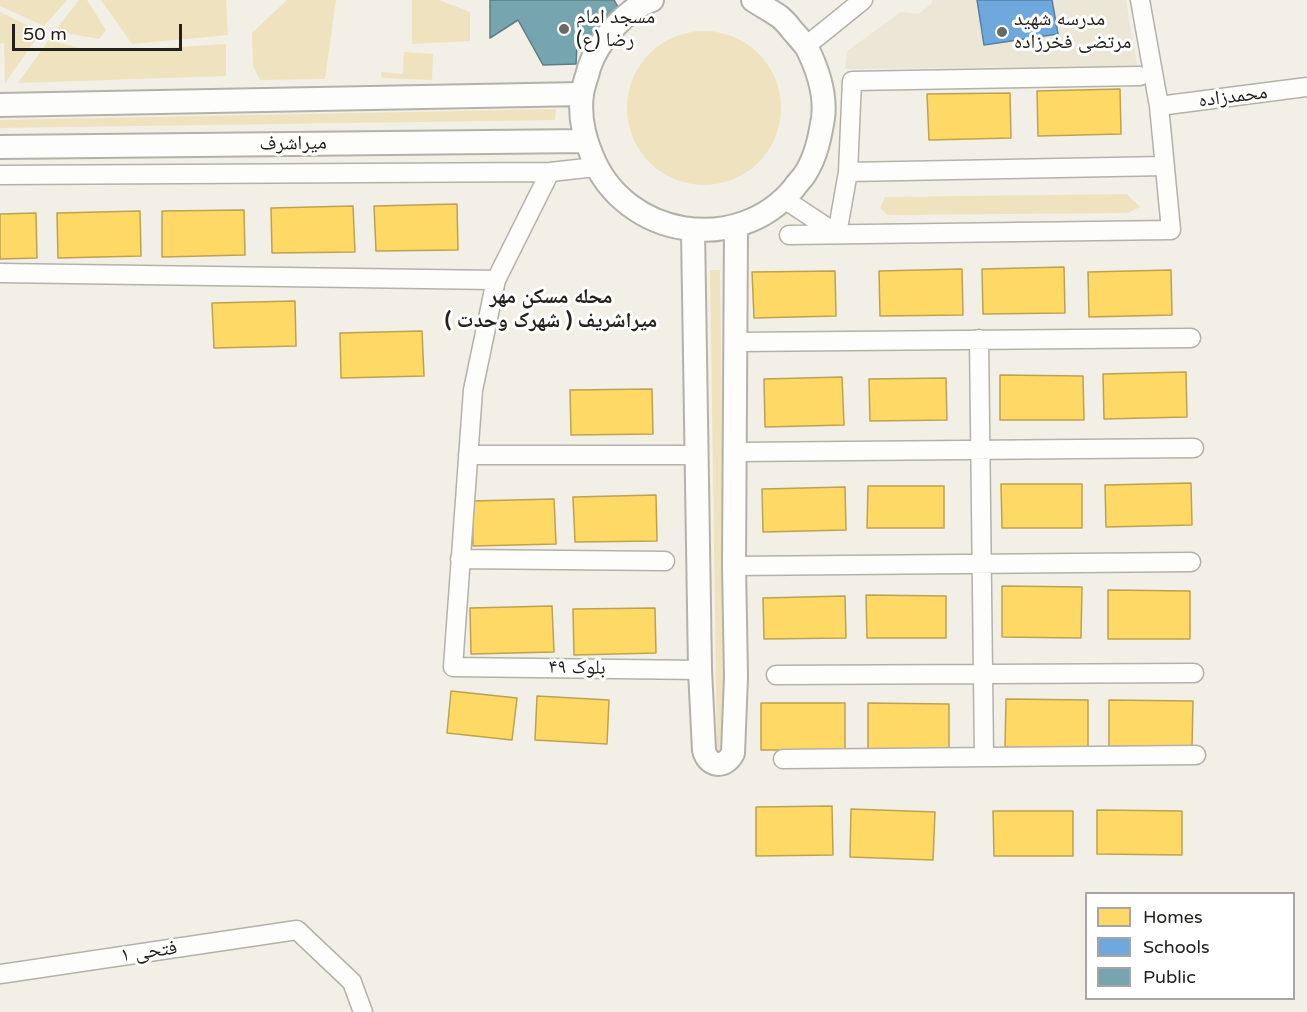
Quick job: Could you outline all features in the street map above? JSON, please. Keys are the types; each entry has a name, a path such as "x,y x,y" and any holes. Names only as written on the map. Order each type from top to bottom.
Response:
{"street":[{"path":"652,0 644,3 614,26 593,57 582,94 581,117 585,141 596,167 614,192 637,211 664,224 693,230 715,230 736,226 762,215 784,199 806,174 819,143 824,110 819,77 806,46 782,18 753,0"},
{"path":"806,46 863,0"},
{"path":"789,236 1171,230 1159,106 1140,0"},
{"path":"837,234 848,172 852,81 1140,76"},
{"name":"محمدزاده","path":"1159,106 1307,87"},
{"path":"0,105 582,94"},
{"name":"میراشرف","path":"0,147 585,141"},
{"path":"848,172 1165,166"},
{"path":"0,175 550,172 596,167"},
{"path":"550,172 496,280 473,390 460,559 665,561"},
{"path":"784,199 837,234"},
{"path":"693,230 700,670 704,750 709,761 720,764 726,763 734,753 736,226"},
{"path":"0,273 496,280"},
{"path":"736,342 1191,338"},
{"path":"979,339 984,757"},
{"path":"736,452 1194,448"},
{"path":"468,455 697,454"},
{"name":"بلوک ۴۹","path":"460,559 453,666 700,670"},
{"path":"734,566 1191,562"},
{"path":"776,675 1194,673"},
{"path":"783,759 1196,755"},
{"name":"فتحی ۱","path":"0,974 297,930 352,982 363,1012"}],"shaded area":[{"path":"0,0 67,0 44,26 0,6"},
{"path":"79,0 87,0 106,30 99,39 55,31"},
{"path":"101,0 226,0 228,35 132,44"},
{"path":"287,0 336,0 325,79 260,80 253,66 252,33"},
{"path":"412,0 439,0 470,12 470,41 412,44"},
{"name":"مدرسه شهید مرتضی فخرزاده","path":"932,0 1126,0 1137,66 845,69 847,51 901,12 919,14 932,3"},
{"path":"0,12 41,32 5,83 4,43 0,44"},
{"path":"704,31 733,37 747,44 758,54 768,65 775,79 781,108 775,137 768,151 758,162 747,172 733,179 704,185 675,179 661,172 650,162 640,151 633,137 627,108 633,79 640,65 650,54 661,44 675,37"},
{"path":"49,40 87,50 131,50 226,44 226,76 18,83"},
{"path":"404,52 433,54 432,80 382,78 381,72 403,74"},
{"path":"556,109 555,120 0,128 0,120"},
{"path":"1127,194 1140,207 1128,213 888,215 880,208 885,197"},
{"path":"710,270 720,270 726,749 717,750"}],"building: Homes":[{"path":"1120,89 1121,134 1038,136 1037,91"},
{"path":"1010,93 1011,138 929,140 927,94"},
{"path":"457,204 458,250 376,251 374,206"},
{"path":"353,206 355,252 272,253 271,208"},
{"path":"244,210 245,255 162,257 162,211"},
{"path":"140,211 141,256 58,258 57,213"},
{"path":"36,213 37,258 0,259 0,214"},
{"path":"1064,267 1065,313 983,314 982,269"},
{"path":"962,269 963,315 880,316 879,271"},
{"path":"1171,270 1172,315 1089,317 1088,272"},
{"path":"835,271 836,316 754,318 752,272"},
{"path":"295,301 296,346 214,348 212,303"},
{"path":"422,331 424,376 341,378 340,333"},
{"path":"1186,372 1187,417 1104,419 1103,374"},
{"path":"1000,375 1083,376 1084,420 1000,420"},
{"path":"842,377 844,425 765,427 764,379"},
{"path":"946,378 947,420 870,421 869,379"},
{"path":"652,389 653,434 571,435 570,390"},
{"path":"1191,483 1192,525 1106,527 1105,485"},
{"path":"1001,484 1082,484 1082,528 1002,528"},
{"path":"868,486 944,486 944,528 867,528"},
{"path":"845,487 846,530 763,532 762,489"},
{"path":"656,495 657,541 575,542 573,497"},
{"path":"554,499 556,544 473,546 472,501"},
{"path":"1002,586 1082,587 1081,638 1002,637"},
{"path":"1108,590 1190,591 1190,639 1108,639"},
{"path":"866,595 946,596 946,638 867,638"},
{"path":"845,596 846,638 764,639 763,598"},
{"path":"552,606 554,652 471,654 470,608"},
{"path":"655,608 656,653 574,655 573,609"},
{"path":"451,691 517,698 512,740 447,733"},
{"path":"537,696 609,700 607,744 535,740"},
{"path":"1006,699 1088,700 1088,749 1005,747"},
{"path":"1109,700 1193,701 1192,747 1109,746"},
{"path":"761,703 845,703 845,750 761,750"},
{"path":"868,703 949,704 949,751 868,750"},
{"path":"832,806 833,855 756,856 756,807"},
{"path":"851,809 935,812 933,860 850,857"},
{"path":"1097,810 1182,811 1182,855 1097,854"},
{"path":"993,811 1073,811 1073,856 994,856"}],"building: Schools":[{"path":"977,0 1052,0 1058,34 984,45"}],"building: Public":[{"name":"مسجد امام رضا (ع)","path":"490,0 614,0 618,7 595,45 577,46 576,64 543,65 518,20 490,38"}],"place":[{"name":"مسجد امام رضا (ع)","path":"564,29"},
{"name":"مدرسه شهید مرتضی فخرزاده","path":"1002,32"}],"district":[{"name":"محله مسکن مهر میراشریف ( شهرک وحدت )","path":"551,309"}]}
